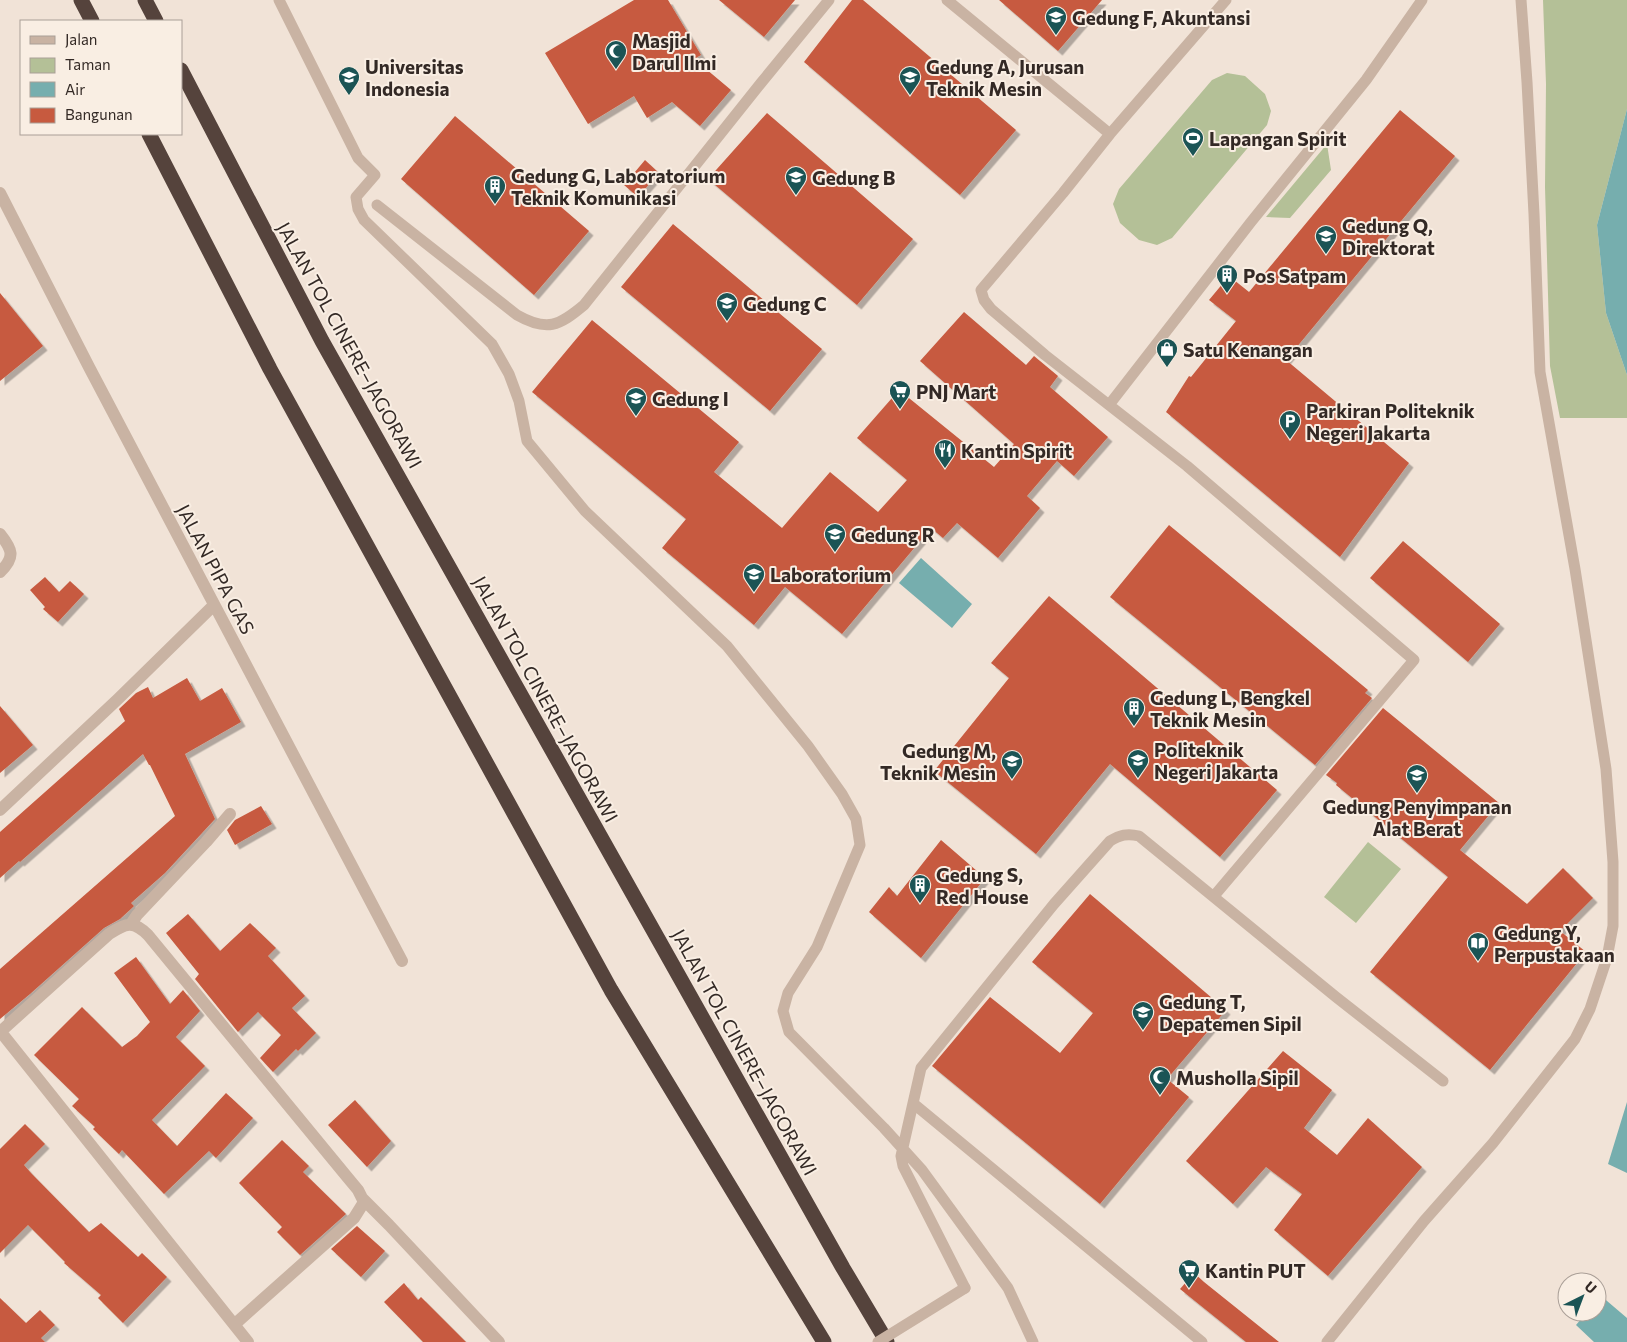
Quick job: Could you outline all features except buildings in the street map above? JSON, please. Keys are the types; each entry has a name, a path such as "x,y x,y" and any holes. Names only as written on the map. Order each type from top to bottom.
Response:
{"highway":[{"path":"81,0 91,20"},
{"path":"145,0 155,20"},
{"name":"JALAN TOL CINERE–JAGORAWI","path":"182,72 322,341 887,1342"},
{"path":"150,135 270,369 611,990 824,1342"}],"street":[{"name":"JALAN PIPA GAS","path":"0,194 402,961"},
{"path":"0,534 11,552 9,562 0,572"},
{"path":"0,810 105,712 214,605"},
{"path":"230,814 137,915 131,924 118,928 109,934 0,1032 248,1342"},
{"path":"131,924 140,928 148,936 348,1178 362,1198 499,1342"},
{"path":"235,1324 354,1218 363,1205 362,1198"}],"lane":[{"path":"279,0 358,158 374,172 375,175 356,197 358,209 364,220 492,344 508,374 519,401 527,440 585,511 727,646 808,746 842,794 856,819 860,845 816,946 788,993 783,1011 789,1032 904,1148 922,1170 1008,1288 1033,1342"},
{"path":"377,205 517,315 537,325 552,326 574,314 584,305 829,0"},
{"path":"947,0 1110,134"},
{"path":"1214,896 1414,660 1187,466 1045,355 991,309 984,300 982,290 1110,134 1226,0"},
{"path":"1109,405 1251,222 1366,80 1422,0"},
{"path":"1328,1342 1424,1221 1493,1143 1575,1039 1590,1009 1608,958 1613,926 1613,862 1606,769 1575,569 1540,372 1534,204 1521,0"},
{"path":"878,1342 965,1288 906,1174 901,1156 921,1068 1054,904 1110,841 1119,836 1129,834 1139,836 1336,997 1443,1081"},
{"path":"914,1104 1202,1342"}],"green space":[{"path":"1543,0 1627,0 1627,109 1597,225 1606,313 1627,375 1627,418 1560,418 1550,366 1545,187 1546,84"},
{"name":"Lapangan Spirit","path":"1227,73 1245,76 1265,94 1271,111 1267,125 1172,238 1157,245 1139,240 1120,223 1113,204 1119,189 1212,80"},
{"path":"1327,144 1331,170 1290,218 1266,217"},
{"path":"1368,842 1401,869 1356,923 1324,897"}],"water":[{"path":"1627,109 1627,375 1606,313 1597,225"},
{"path":"921,558 972,604 952,628 899,583"},
{"path":"1627,1102 1627,1173 1608,1164"},
{"path":"1607,1301 1627,1318 1627,1342 1594,1342 1576,1325 1579,1322 1607,1322"}],"place":[{"name":"Gedung F, Akuntansi","path":"1056,36"},
{"name":"Masjid Darul Ilmi","path":"616,70"},
{"name":"Universitas Indonesia","path":"349,96"},
{"name":"Gedung A, Jurusan Teknik Mesin","path":"910,96"},
{"name":"Lapangan Spirit","path":"1193,157"},
{"name":"Gedung B","path":"796,196"},
{"name":"Gedung G, Laboratorium Teknik Komunikasi","path":"495,205"},
{"name":"Gedung Q, Direktorat","path":"1326,255"},
{"name":"Pos Satpam","path":"1227,294"},
{"name":"Gedung C","path":"727,322"},
{"name":"Satu Kenangan","path":"1167,368"},
{"name":"PNJ Mart","path":"900,410"},
{"name":"Gedung I","path":"636,417"},
{"name":"Parkiran Politeknik Negeri Jakarta","path":"1290,440"},
{"name":"Kantin Spirit","path":"945,469"},
{"name":"Gedung R","path":"835,553"},
{"name":"Laboratorium","path":"754,593"},
{"name":"Gedung L, Bengkel Teknik Mesin","path":"1134,727"},
{"name":"Politeknik Negeri Jakarta","path":"1138,779"},
{"name":"Gedung M, Teknik Mesin","path":"1012,780"},
{"name":"Gedung Penyimpanan Alat Berat","path":"1417,794"},
{"name":"Gedung S, Red House","path":"920,904"},
{"name":"Gedung Y, Perpustakaan","path":"1478,962"},
{"name":"Gedung T, Depatemen Sipil","path":"1143,1031"},
{"name":"Musholla Sipil","path":"1160,1096"},
{"name":"Kantin PUT","path":"1189,1289"}]}
